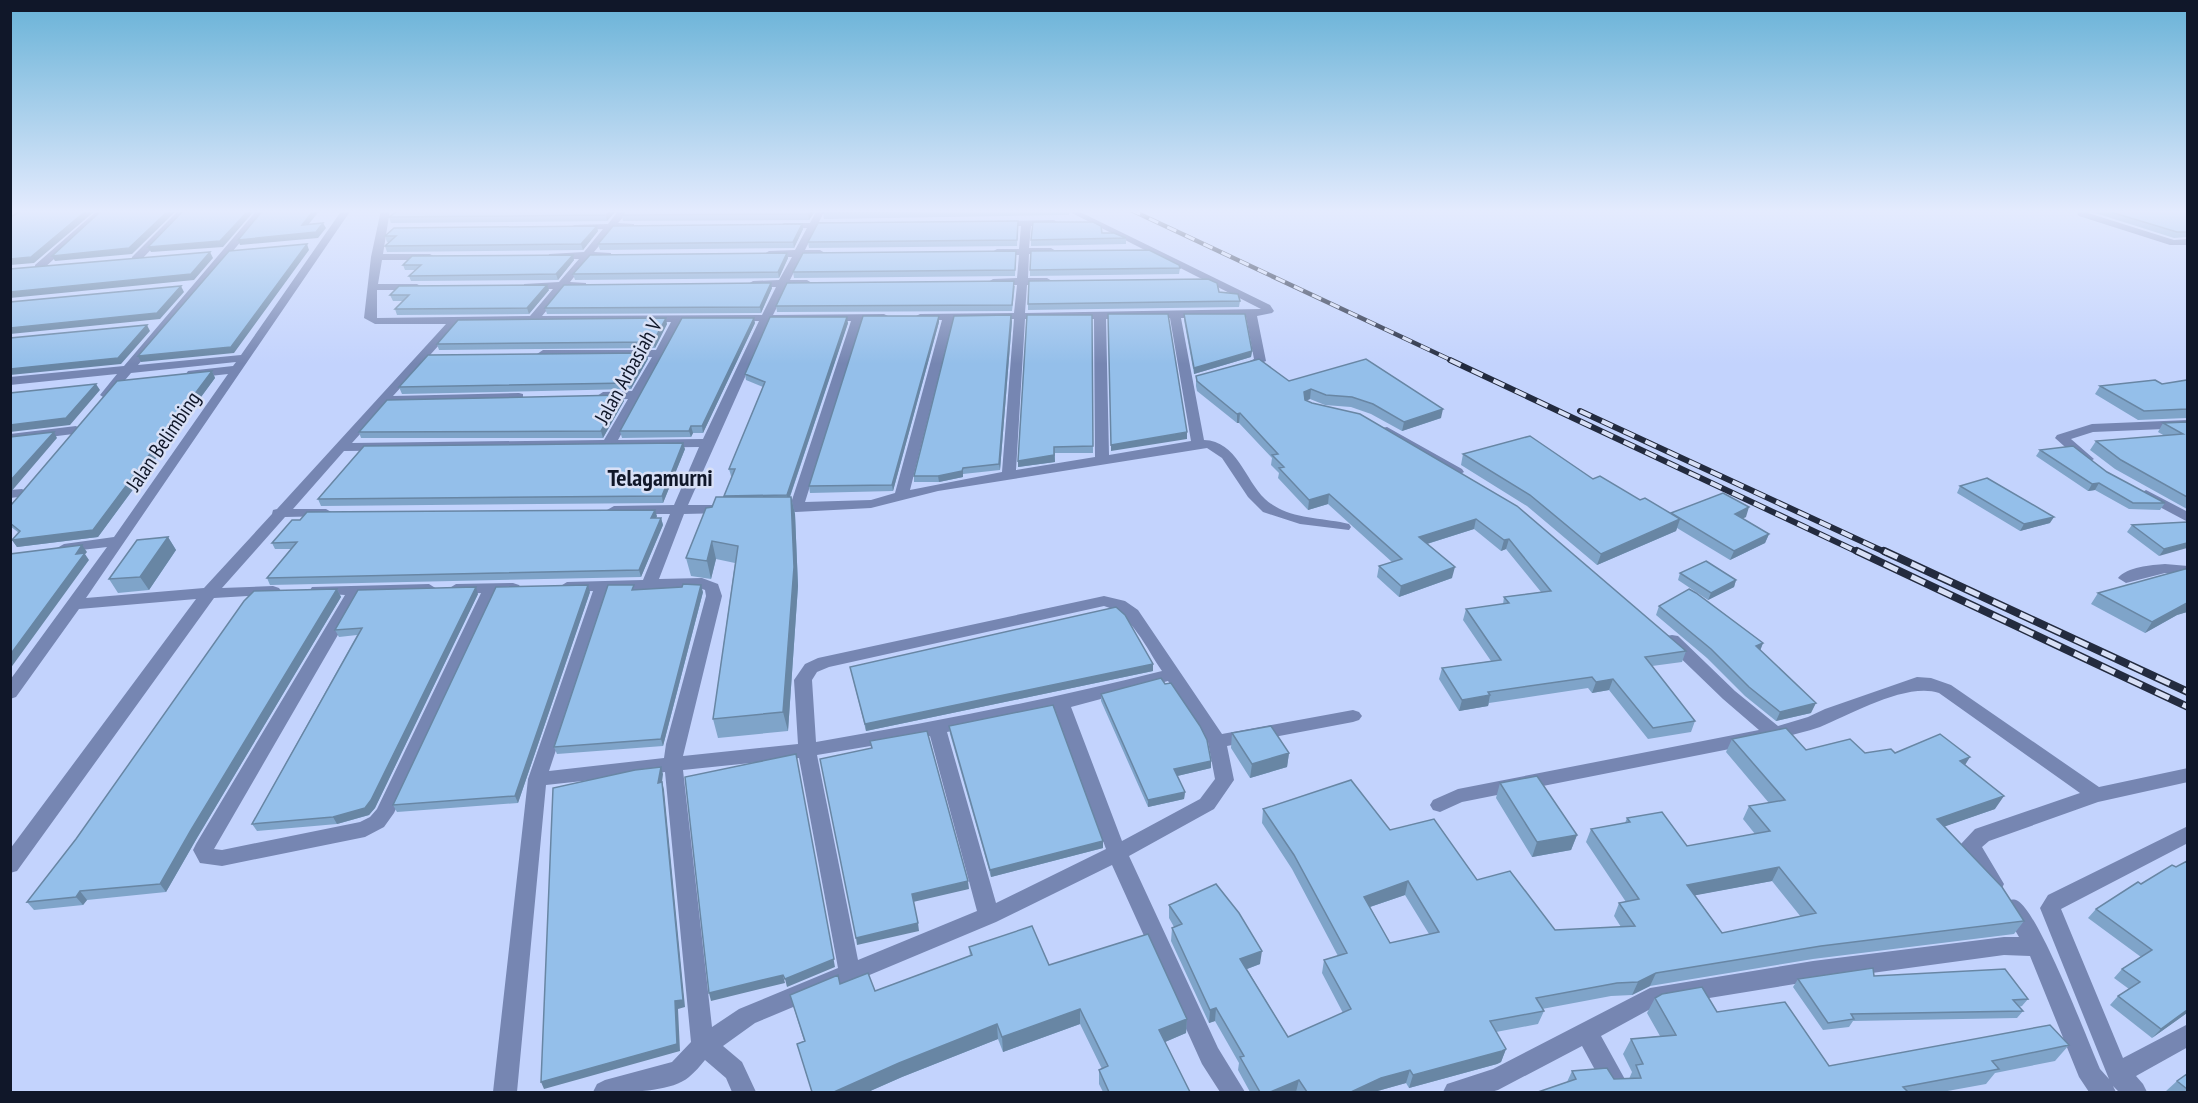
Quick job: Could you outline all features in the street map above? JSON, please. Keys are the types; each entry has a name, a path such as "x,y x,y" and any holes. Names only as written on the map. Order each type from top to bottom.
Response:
{"street":[{"path":"42,261 34,268 61,265"},
{"path":"96,406 166,324 193,285 213,261"},
{"name":"Jalan Belimbing","path":"10,693 119,542 241,364 307,261"},
{"path":"375,261 371,320 948,317 1266,312 1268,308 1176,261"},
{"path":"534,319 581,261"},
{"path":"649,584 677,509 706,443 794,261"},
{"path":"1009,476 1024,261"},
{"path":"1189,279 1212,279"},
{"path":"977,282 1059,281"},
{"path":"736,284 817,283"},
{"path":"514,286 597,285"},
{"path":"372,287 431,287"},
{"path":"1175,314 1192,381 1198,444"},
{"path":"1227,372 1260,361 1251,314"},
{"path":"1100,315 1102,460"},
{"path":"796,508 858,317"},
{"path":"902,495 948,317"},
{"name":"Jalan Arbasiah V","path":"610,442 679,318"},
{"path":"10,865 209,593 339,447 429,356 456,319"},
{"path":"144,326 166,324"},
{"path":"530,354 660,353"},
{"path":"10,381 128,369 241,364"},
{"path":"10,393 117,382 241,364"},
{"path":"590,396 636,395"},
{"path":"383,400 532,397"},
{"path":"1375,424 1471,480"},
{"path":"2102,470 2062,438 2092,428 2187,424"},
{"path":"10,438 79,426 60,448"},
{"path":"339,447 610,442 706,443"},
{"path":"760,508 871,504 902,495 1009,476 1198,444 1210,444 1228,457 1260,502 1277,515 1344,527"},
{"path":"2134,487 2187,518"},
{"path":"10,507 20,490"},
{"path":"595,510 737,509"},
{"path":"278,513 337,513"},
{"path":"54,550 119,542"},
{"path":"2126,578 2161,569 2173,568 2187,571"},
{"path":"547,588 702,583 712,587 714,596 675,744 673,762 703,1046"},
{"path":"505,1092 537,779 602,587"},
{"path":"74,604 209,593 524,588"},
{"path":"356,589 204,850 207,857 222,858 365,829 377,822 384,813 491,589"},
{"path":"605,1092 679,1071 703,1046 747,1016 989,916 1117,853 1207,804 1225,780 1217,741 1132,614 1119,605 1104,601 824,662 811,668 803,680 807,750 850,973"},
{"path":"1656,626 1761,723 1775,733"},
{"path":"537,779 673,762 807,750 937,728 1061,703 1173,674"},
{"path":"1440,805 1458,796 1775,733 1814,722 1831,713 1917,683 1931,684 1945,689 2096,795"},
{"path":"1061,703 1117,853 1210,1056 1233,1092"},
{"path":"1217,741 1353,716"},
{"path":"937,728 989,916"},
{"path":"2104,1092 2091,1077 2037,946 1970,845 1982,835 2096,795 2187,775"},
{"path":"2135,1092 2118,1074 2050,908 2055,901 2187,834"},
{"path":"1455,1092 1498,1079 1650,998 1880,962 2004,946 2037,946"},
{"path":"1587,1033 1620,1092"},
{"path":"2118,1074 2187,1034"},
{"path":"703,1046 728,1061 740,1077 744,1092"}],"building":[{"path":"99,261 202,261 191,274 10,292 10,269"},
{"path":"220,261 294,261 231,347 138,356"},
{"path":"407,261 567,261 556,274 409,276 421,265 403,265"},
{"path":"584,261 783,261 778,272 573,274"},
{"path":"799,261 1015,261 1015,270 793,272"},
{"path":"1030,261 1172,261 1180,268 1030,270"},
{"path":"1208,279 1217,283 1219,292 1238,294 1240,301 1028,304 1029,281"},
{"path":"1014,281 1012,305 776,306 787,283"},
{"path":"771,283 760,307 545,308 564,285"},
{"path":"547,285 527,308 395,309 409,295 390,295 399,286"},
{"path":"181,286 157,313 10,328 10,302"},
{"path":"1108,314 1168,314 1187,432 1111,445"},
{"path":"1184,314 1245,314 1252,351 1194,368"},
{"path":"1011,315 999,464 963,468 962,471 938,476 914,476 954,316"},
{"path":"1027,315 1092,315 1093,446 1054,447 1054,455 1018,461"},
{"path":"863,316 939,316 892,485 809,486"},
{"path":"770,317 847,317 787,495 724,496 735,469 729,469 765,382 745,374"},
{"path":"666,318 653,342 437,344 458,320"},
{"path":"682,318 754,318 702,426 691,426 689,431 620,431"},
{"path":"147,325 118,358 10,369 10,338"},
{"path":"647,353 629,383 399,387 428,355"},
{"path":"1259,359 1289,381 1366,359 1443,409 1404,422 1373,404 1352,397 1326,395 1311,389 1304,392 1305,400 1312,403 1360,414 1517,506 1686,651 1645,657 1695,721 1653,728 1613,679 1596,682 1592,677 1488,692 1490,695 1462,700 1442,668 1501,660 1466,609 1509,603 1504,597 1551,591 1509,539 1504,540 1476,519 1419,537 1455,567 1401,586 1379,566 1402,559 1329,494 1309,500 1279,468 1284,467 1272,455 1278,454 1240,413 1237,414 1197,381 1196,376"},
{"path":"212,371 93,530 12,540 20,531 10,523 10,504 117,381"},
{"path":"2155,380 2162,384 2187,380 2187,409 2144,411 2100,386"},
{"path":"96,384 66,418 10,425 10,393"},
{"path":"622,395 601,431 359,432 387,400"},
{"path":"2187,422 2187,497 2121,460 2096,441 2183,434 2163,423"},
{"path":"54,432 10,481 10,437"},
{"path":"1530,436 1593,479 1600,476 1640,500 1645,498 1680,519 1601,554 1530,495 1463,454"},
{"path":"683,443 662,496 318,499 364,446"},
{"path":"2073,446 2107,472 2165,503 2133,503 2099,483 2092,484 2040,450"},
{"path":"1987,478 2054,517 2024,524 1960,486"},
{"path":"1723,493 1749,507 1735,514 1769,534 1734,551 1671,513"},
{"path":"716,497 791,497 794,567 783,712 713,719 738,546 712,541 707,561 686,558 706,508 712,507"},
{"path":"655,510 651,518 661,518 639,570 267,578 297,542 272,543 292,520 300,520 307,512"},
{"path":"2187,522 2187,543 2164,549 2132,525"},
{"path":"168,537 140,577 109,579 137,540"},
{"path":"82,545 76,554 85,553 10,655 10,554"},
{"path":"1706,561 1736,580 1711,593 1680,573"},
{"path":"2187,569 2187,603 2152,622 2098,593"},
{"path":"683,584 701,585 661,739 554,747 608,585 634,585 632,590 682,587"},
{"path":"588,585 515,796 393,805 496,587"},
{"path":"476,587 365,808 333,817 252,824 362,628 335,630 358,590"},
{"path":"337,589 160,884 80,891 76,897 27,902 76,839 244,601 254,591"},
{"path":"1689,589 1763,643 1756,646 1816,703 1780,712 1749,687 1711,649 1659,606"},
{"path":"1116,607 1125,615 1153,664 865,724 850,667"},
{"path":"1161,678 1165,684 1171,683 1200,726 1207,740 1211,761 1174,769 1185,792 1148,800 1101,694"},
{"path":"1053,705 1103,841 990,870 949,726"},
{"path":"1271,726 1289,753 1252,764 1232,733"},
{"path":"1786,728 1806,750 1850,739 1865,753 1891,749 1895,753 1940,734 1970,757 1960,761 2004,796 1937,819 2002,887 2024,921 1821,946 1656,973 1638,982 1617,983 1536,998 1544,1011 1490,1021 1506,1049 1413,1075 1410,1070 1381,1078 1351,1092 1307,1092 1299,1080 1270,1092 1260,1092 1240,1057 1244,1056 1216,1008 1210,1010 1172,928 1182,924 1169,905 1216,884 1239,913 1262,951 1240,959 1288,1037 1351,1009 1324,960 1347,953 1294,855 1263,809 1351,780 1390,830 1434,819 1477,880 1510,871 1555,930 1635,926 1619,903 1639,899 1591,829 1630,822 1627,818 1662,812 1687,846 1770,831 1749,806 1785,800 1732,739","holes":["1779,867 1816,913 1722,933 1687,885","1408,881 1439,932 1390,943 1364,897"]},
{"path":"927,731 968,881 912,894 918,923 856,938 820,759 872,748 870,741"},
{"path":"796,754 834,959 785,979 783,975 709,993 685,777"},
{"path":"661,767 658,783 662,782 683,1000 675,1001 677,1044 541,1082 553,788 635,770"},
{"path":"1537,776 1577,835 1537,842 1500,783"},
{"path":"2187,861 2187,1010 2161,1029 2118,996 2140,982 2122,969 2152,950 2096,909 2138,882 2141,884 2172,865 2176,867"},
{"path":"1032,926 1049,965 1148,934 1187,1019 1159,1030 1190,1092 1109,1092 1099,1070 1108,1066 1080,1009 1002,1037 997,1024 834,1092 812,1092 797,1044 805,1041 790,995 838,975 840,984 868,973 875,991 972,955 969,947"},
{"path":"1873,968 1874,976 2005,969 2028,999 2013,1000 2023,1011 1851,1014 1854,1019 1828,1023 1798,979"},
{"path":"1702,987 1717,1012 1785,1002 1829,1066 2050,1025 2069,1045 1992,1061 1999,1069 1903,1087 1908,1092 1538,1092 1576,1079 1572,1071 1607,1068 1614,1079 1641,1078 1636,1065 1643,1064 1631,1039 1676,1035 1655,998 1662,994"},
{"path":"2187,1074 2187,1089 2177,1081"}],"railway":[{"path":"1241,261 1453,361"},
{"path":"1450,360 1860,553"},
{"path":"1580,411 1887,553"},
{"path":"1857,551 2188,707"},
{"path":"1884,551 2188,692"}],"district":[{"name":"Telagamurni","path":"660,477"}]}
